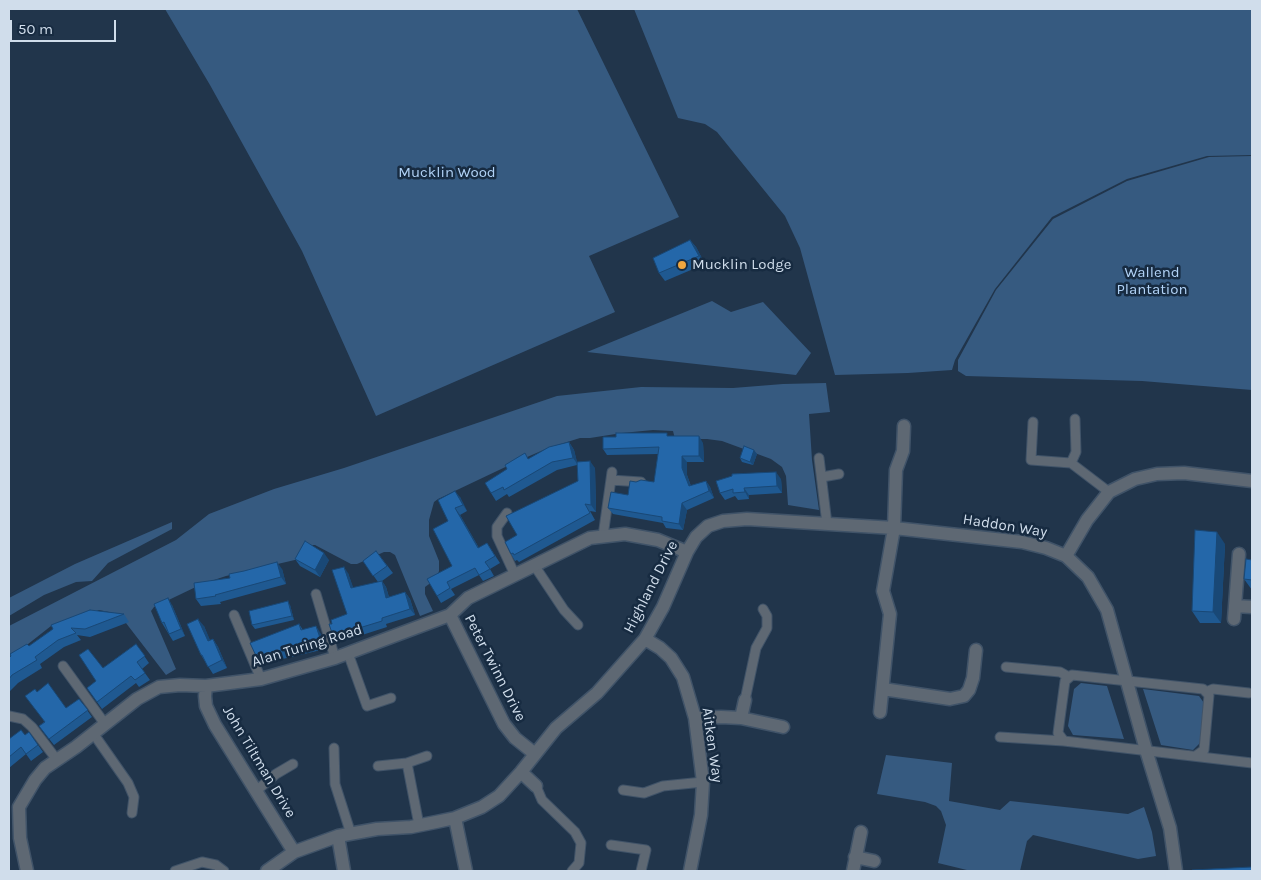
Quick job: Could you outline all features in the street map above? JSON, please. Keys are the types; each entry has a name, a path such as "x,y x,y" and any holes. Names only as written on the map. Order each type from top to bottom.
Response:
{"street":[{"path":"880,712 890,614 883,590 894,528 896,470 903,451 900,431"},
{"path":"1066,556 1087,520 1109,492 1135,479 1157,474 1184,473 1252,481"},
{"name":"Highland Drive","path":"267,871 294,852 338,836 455,818 482,807 499,796 556,728 597,693 645,639 663,607 687,552 696,536 708,526 723,521 747,519 827,524"},
{"name":"Haddon Way","path":"827,524 894,528 1022,542 1046,548 1066,556 1088,577 1107,610 1170,828 1176,871"},
{"name":"Alan Turing Road","path":"27,871 14,806 45,768 136,699 159,687 180,685 206,686 260,679 335,658 450,615 468,598 590,538 625,534 658,540 687,552"},
{"path":"1234,619 1239,554"},
{"path":"1235,606 1252,608"},
{"name":"Peter Twinn Drive","path":"450,615 504,724 515,738 535,754"},
{"name":"Aitken Way","path":"645,639 660,648 671,658 683,677 695,718 703,782 701,815 690,871"},
{"path":"883,689 950,699 964,696 969,690 973,678 976,650"},
{"name":"John Tiltman Drive","path":"206,686 204,696 206,706 215,725 294,852"},
{"path":"741,718 746,700"},
{"path":"695,718 741,718 783,727"},
{"path":"521,772 536,786"},
{"path":"455,818 466,871"},
{"path":"853,871 861,832"},
{"path":"338,836 344,871"},
{"path":"855,857 874,861"}],"lane":[{"path":"1071,463 1076,452 1075,419"},
{"path":"1033,422 1031,460 1071,463 1109,492"},
{"path":"819,458 827,524"},
{"path":"822,477 839,474"},
{"path":"603,536 611,476 641,482"},
{"path":"507,513 497,527 497,536 515,575"},
{"path":"534,565 564,610 578,625"},
{"path":"316,594 335,658"},
{"path":"746,700 756,648 767,628 767,616 763,609"},
{"path":"234,616 260,679"},
{"path":"348,653 367,706 391,698"},
{"path":"63,666 105,724"},
{"path":"1006,667 1060,672 1069,678"},
{"path":"1064,740 1058,733 1065,681 1072,675 1204,689 1208,695 1204,750 1197,756"},
{"path":"1206,692 1213,689 1249,693"},
{"path":"9,716 23,719 32,727 57,760"},
{"path":"93,733 128,783 134,797 132,813"},
{"path":"1000,737 1064,740 1252,763"},
{"path":"334,748 335,784 351,834"},
{"path":"378,766 407,763 427,756"},
{"path":"407,763 419,825"},
{"path":"256,791 276,774 294,764"},
{"path":"623,790 644,793 663,786 703,782"},
{"path":"536,786 542,800 575,832 580,843 579,862 572,871"},
{"path":"611,845 646,850 641,871"},
{"path":"175,871 202,862 216,865 224,871"}],"green space":[{"name":"Mucklin Wood","path":"165,9 577,9 679,217 589,256 615,312 376,416 302,251 210,85"},
{"path":"634,9 1252,9 1252,155 1207,156 1127,179 1052,217 995,289 955,360 952,370 835,375 800,248 785,216 717,132 705,124 678,118"},
{"name":"Wallend Plantation","path":"1252,156 1252,390 1142,381 966,376 958,371 958,360 996,290 1053,219 1127,181 1209,157"},
{"path":"712,301 731,312 763,302 811,353 796,375 587,352"},
{"path":"826,383 830,412 809,414 812,460 819,510 788,505 786,476 782,467 771,459 722,441 675,439 673,431 653,430 580,438 548,448 518,461 434,502 429,520 429,536 439,561 439,571 436,579 425,587 425,594 433,611 420,616 395,555 390,552 384,552 357,564 351,564 315,545 308,545 299,559 226,576 202,584 154,607 151,611 176,669 166,675 119,614 99,610 51,626 9,659 9,626 176,540 209,514 274,489 344,468 557,396 641,387 733,388"},
{"path":"172,522 172,529 108,563 92,581 76,582 44,595 9,616 9,598 75,564"},
{"path":"1081,683 1107,686 1124,739 1073,735 1068,726 1074,689"},
{"path":"1143,689 1199,696 1204,703 1201,742 1193,750 1161,745"},
{"path":"886,755 952,763 949,801 1000,810 1010,801 1128,814 1144,807 1152,832 1156,856 1138,859 1033,835 1027,841 1020,871 971,871 938,863 946,825 941,811 936,806 925,802 877,794"}],"building":[{"path":"690,240 699,256 659,273 653,258"},
{"path":"616,433 667,433 667,436 699,436 699,456 682,456 682,468 689,486 706,481 709,491 682,503 679,524 662,521 662,517 608,508 611,492 628,495 630,481 654,482 659,447 603,449 603,437 616,437"},
{"path":"569,442 573,458 552,462 504,490 503,487 491,493 485,483 507,469 505,465 525,453 528,459 549,447"},
{"path":"744,446 754,450 750,462 740,458"},
{"path":"590,461 591,505 585,504 590,513 514,555 513,553 511,554 505,542 517,535 506,516 578,481 577,462"},
{"path":"776,472 777,486 744,488 745,492 733,493 733,489 720,493 716,481 732,476 732,474"},
{"path":"455,491 463,505 455,508 478,548 487,543 495,556 485,562 490,569 479,575 475,568 447,582 450,588 437,596 427,579 452,566 433,529 448,521 438,500"},
{"path":"1195,530 1217,532 1213,612 1192,611"},
{"path":"305,541 324,553 315,570 295,559"},
{"path":"376,551 387,566 373,576 363,561"},
{"path":"1246,559 1252,560 1252,580 1244,579"},
{"path":"277,562 281,577 216,596 196,599 194,583 230,578 229,574"},
{"path":"344,567 351,588 382,581 386,598 405,592 410,609 382,618 382,621 333,636 329,624 332,624 331,620 347,614 332,570"},
{"path":"168,598 181,629 169,634 154,604"},
{"path":"288,601 292,616 252,625 249,611"},
{"path":"90,610 124,614 85,629 71,628 76,633 58,640 35,657 37,660 12,675 9,679 10,654 27,644 29,646 53,629 51,625"},
{"path":"198,619 208,641 213,639 222,660 208,667 187,624"},
{"path":"299,624 301,630 316,626 320,638 315,640 315,642 269,653 257,658 250,643"},
{"path":"136,644 145,656 137,662 145,673 135,680 131,676 97,702 87,688 96,681 79,655 88,649 103,668"},
{"path":"48,683 66,708 79,699 88,710 49,739 39,726 45,722 25,696 35,689 37,692"},
{"path":"21,730 25,735 29,732 38,745 26,754 21,747 9,757 9,739"},
{"path":"1252,867 1252,871 1192,871 1192,870"}],"place":[{"name":"Mucklin Lodge","path":"682,265"}]}
